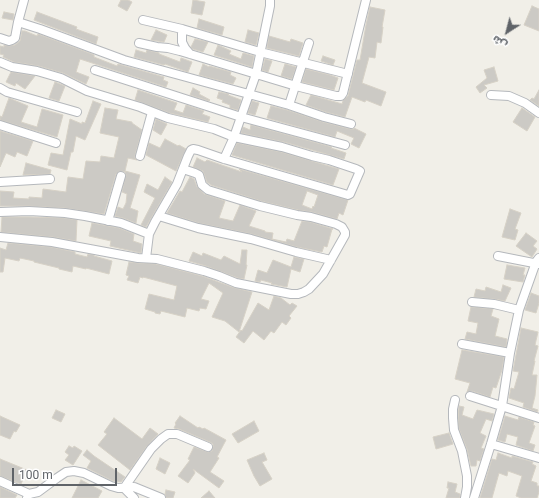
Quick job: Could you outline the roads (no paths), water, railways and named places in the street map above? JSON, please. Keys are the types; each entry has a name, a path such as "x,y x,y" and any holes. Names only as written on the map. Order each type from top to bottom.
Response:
{"street":[{"path":"0,38 9,41 15,38 24,0"},
{"path":"224,160 234,137 256,74 270,0"},
{"path":"139,43 168,48 296,86 341,96 348,74 366,0"},
{"path":"144,20 182,29 260,52 348,74"},
{"path":"18,22 124,60 290,105 324,117 351,124"},
{"path":"182,29 182,42 190,54"},
{"path":"290,105 302,62 309,44"},
{"path":"0,62 12,67 37,71 61,78 87,91 127,102 172,119 214,129 234,137 282,147 329,160 360,171 350,194 348,195 224,160 198,150 193,150 189,153 177,184 149,234 146,258"},
{"path":"95,70 241,117 345,145"},
{"path":"0,88 7,92 77,112"},
{"path":"491,95 509,96 525,103 539,113"},
{"path":"140,156 152,112"},
{"path":"0,125 56,143"},
{"path":"0,237 52,242 138,258 157,259 204,271 236,283 291,294 304,292 317,282 345,235 342,227 311,217 260,206 208,190 202,185 199,175 183,170"},
{"path":"108,221 121,176"},
{"path":"0,182 50,179"},
{"path":"0,212 29,211 65,213 132,227 149,234"},
{"path":"158,216 198,228 251,239 331,260"},
{"path":"474,498 502,406 510,353 519,310 538,261 498,256"},
{"path":"472,302 494,304 519,310"},
{"path":"462,344 510,353"},
{"path":"470,396 539,418"},
{"path":"455,400 452,418 454,430 462,451 467,487 465,498"},
{"path":"124,488 151,449 168,434 177,434 208,447"},
{"path":"491,444 539,458"},
{"path":"0,481 30,497 66,472 74,471 84,473 111,486 118,488 134,487 161,498"},
{"path":"124,488 134,498"}]}
